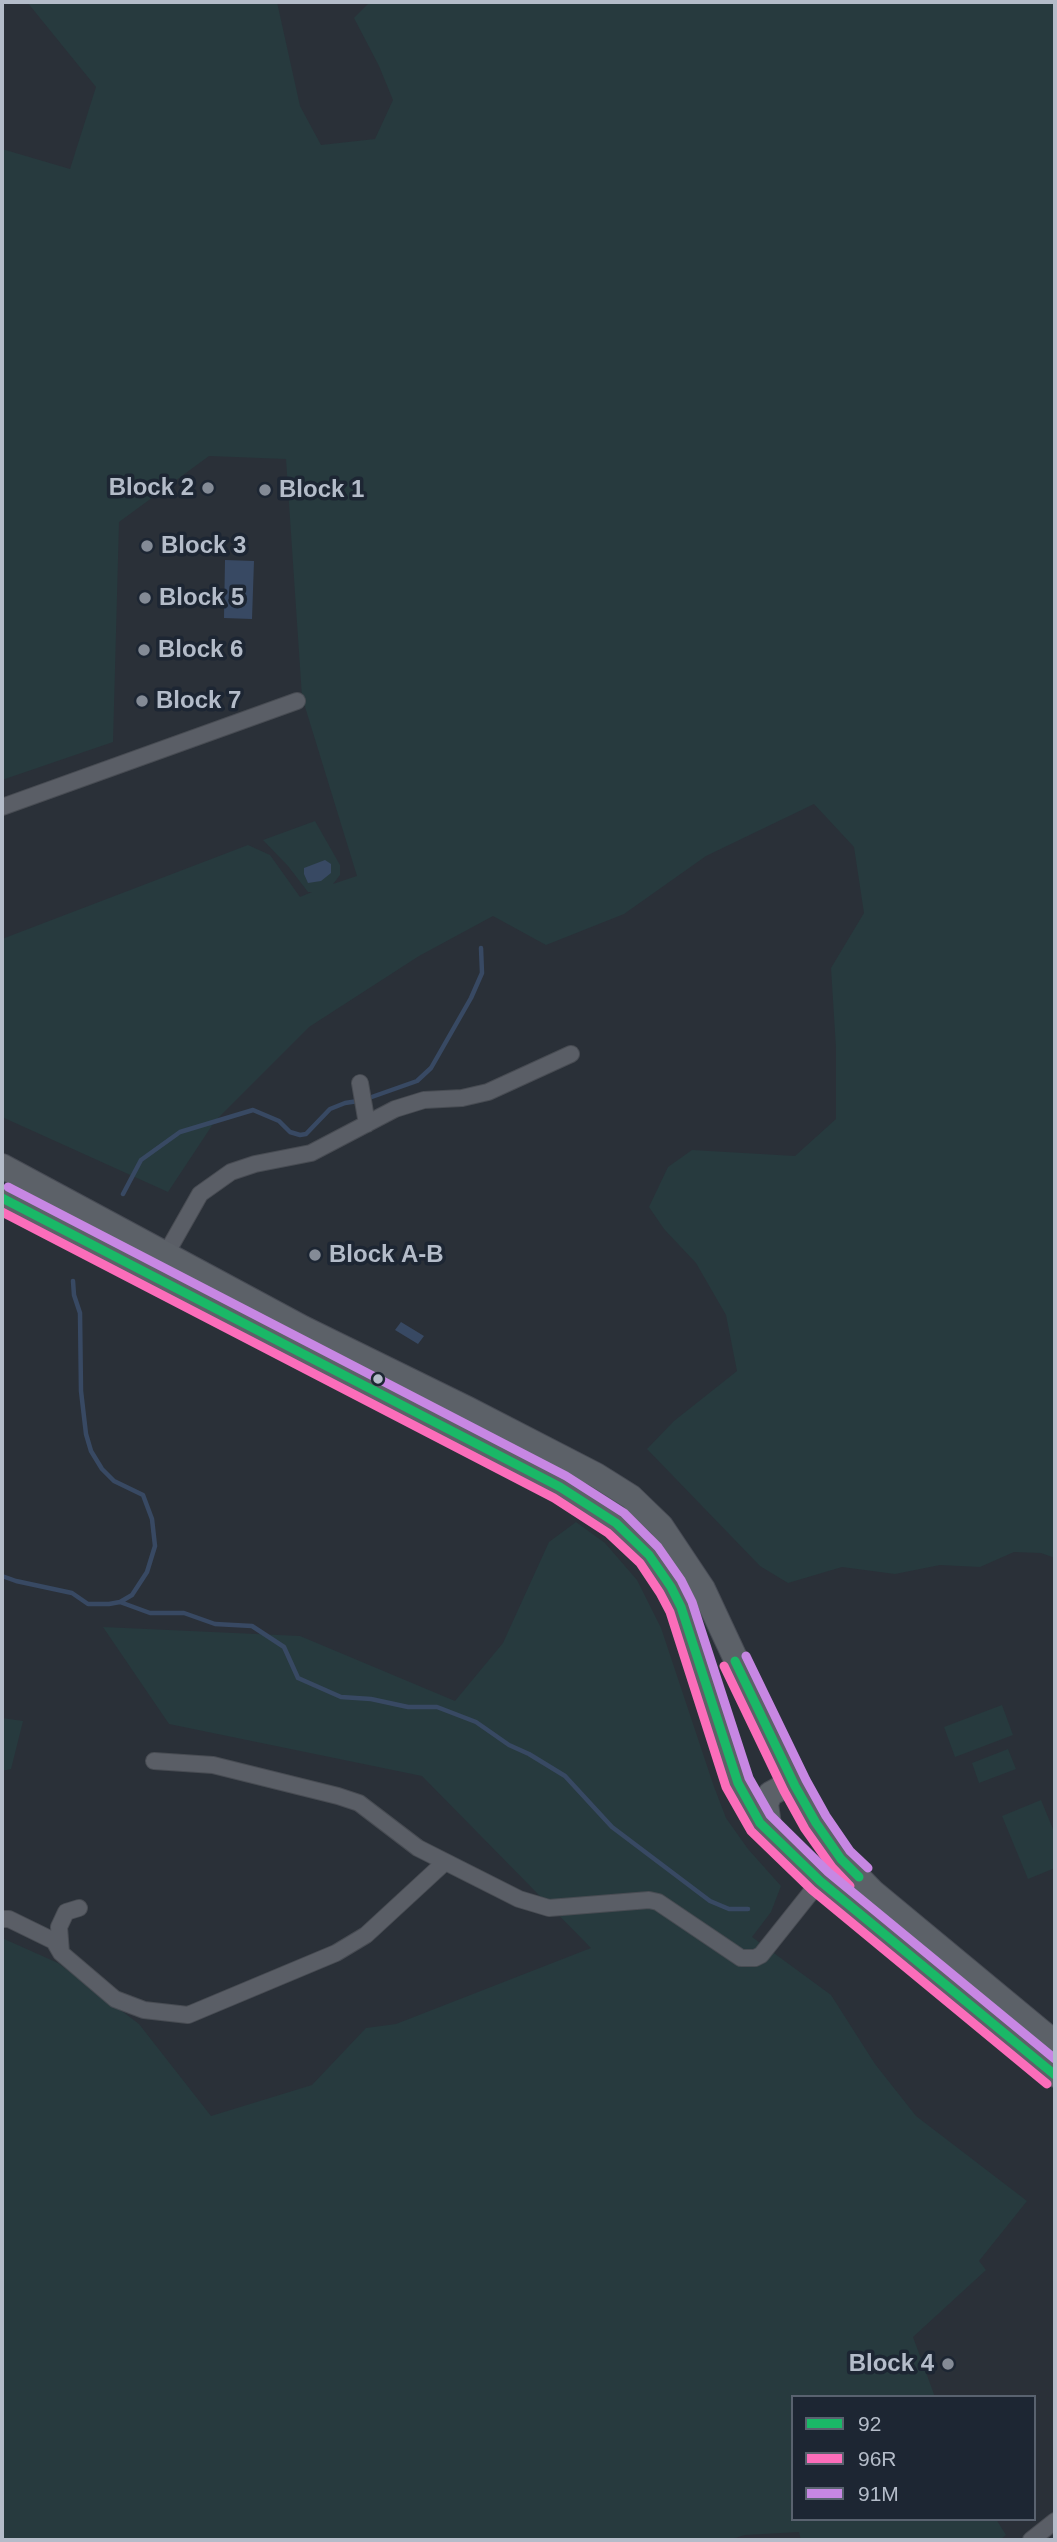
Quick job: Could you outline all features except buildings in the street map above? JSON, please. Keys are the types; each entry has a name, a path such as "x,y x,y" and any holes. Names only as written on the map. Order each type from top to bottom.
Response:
{"main road":[{"path":"2,1166 303,1328 596,1475 631,1497 661,1526 703,1589 795,1786 841,1859 873,1892 1055,2043"},
{"path":"2,1198 560,1487 616,1522 645,1550 671,1587 690,1631 738,1783 760,1823 820,1881 1055,2075"},
{"path":"771,1836 766,1804 769,1796 782,1787 795,1786"}],"street":[{"path":"2,807 297,701"},
{"path":"166,1254 200,1194 231,1172 255,1164 311,1153 366,1117 424,1100 462,1098 488,1092 571,1054"},
{"path":"360,1086 366,1117"},
{"path":"154,1760 213,1765 359,1803 418,1848 444,1863 519,1899 550,1908 649,1900 658,1902 741,1958 761,1955 820,1881"},
{"path":"2,1919 9,1919 54,1941 61,1953 115,1999 144,2010 188,2015 336,1953 366,1935 444,1863"},
{"path":"61,1953 59,1927 66,1912 79,1908"},
{"path":"1031,2540 1055,2521"}],"green space":[{"path":"27,2 277,2 300,106 321,145 375,139 393,100 354,18 370,2 1055,2 1055,1558 1041,1553 1014,1552 980,1567 940,1565 895,1574 842,1567 788,1583 760,1566 647,1449 674,1421 737,1371 726,1315 696,1263 664,1229 649,1207 668,1167 692,1150 795,1156 836,1119 836,1048 831,968 864,913 854,847 814,804 706,856 624,914 546,945 493,916 419,956 309,1027 215,1121 168,1192 2,1117 2,939 248,845 270,855 300,897 312,892 308,892 263,840 315,821 340,865 340,875 333,884 357,876 302,697 286,459 209,456 119,522 113,742 2,780 2,149 70,169 96,87"},
{"path":"576,1522 605,1543 637,1580 661,1628 726,1818 748,1849 781,1886 771,1912 752,1937 831,1995 875,2064 916,2116 1027,2201 979,2261 986,2270 913,2337 934,2395 791,2395 791,2521 997,2521 1006,2535 1000,2540 801,2540 799,2532 745,2535 728,2540 2,2540 2,1938 58,1963 139,2024 211,2116 312,2085 366,2028 396,2024 591,1948 422,1776 169,1724 103,1627 300,1636 455,1701 503,1643 549,1542"},
{"path":"1002,1705 1013,1735 955,1757 944,1727"},
{"path":"2,1718 23,1721 11,1769 2,1771"},
{"path":"1008,1749 1016,1769 979,1783 972,1763"},
{"path":"1041,1800 1055,1834 1055,1868 1028,1879 1002,1816"}],"water":[{"path":"225,560 254,561 252,619 224,618"},
{"path":"325,860 331,864 331,873 321,881 308,883 304,868"},
{"path":"401,1322 424,1336 418,1344 395,1330"}],"waterway":[{"path":"366,1099 417,1081 431,1068 471,998 482,973 481,948"},
{"path":"123,1194 141,1160 180,1132 253,1110 279,1121 290,1132 306,1134 330,1109 358,1101"},
{"path":"2,1576 72,1593 88,1604 120,1602 132,1595 147,1572 155,1546 152,1519 143,1495 114,1481 102,1469 91,1451 86,1434 81,1391 80,1313 73,1281"},
{"path":"120,1602 150,1613 184,1613 215,1624 252,1626 284,1647 298,1678 341,1697 371,1699 408,1707 437,1707 476,1722 509,1745 565,1776 612,1827 710,1901 729,1909 748,1909"}],"transit line":[{"name":"91M","path":"8,1187 566,1476 624,1513 658,1547 681,1580 692,1602 749,1778 770,1815 828,1872 1055,2059"},
{"name":"92","path":"2,1198 560,1487 616,1523 649,1555 681,1607 738,1783 760,1823 820,1881 1055,2075"},
{"name":"96R","path":"2,1212 554,1498 608,1533 640,1563 670,1612 726,1787 751,1831 812,1890 1047,2084"},
{"name":"91M","path":"746,1656 826,1816 850,1851 868,1868"},
{"name":"92","path":"735,1661 795,1786 816,1823 841,1859 859,1877"},
{"name":"96R","path":"724,1666 805,1829 832,1867 850,1886"}],"place":[{"name":"Block 2","path":"208,488"},
{"name":"Block 1","path":"265,490"},
{"name":"Block 3","path":"147,546"},
{"name":"Block 5","path":"145,598"},
{"name":"Block 6","path":"144,650"},
{"name":"Block 7","path":"142,701"},
{"name":"Block A-B","path":"315,1255"},
{"name":"Block 4","path":"948,2364"}]}
